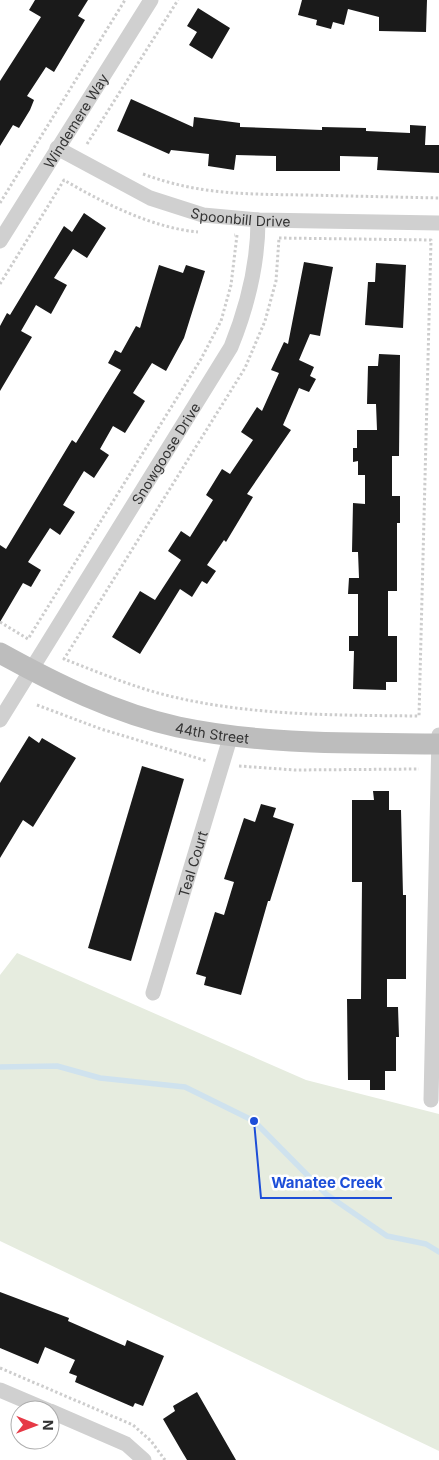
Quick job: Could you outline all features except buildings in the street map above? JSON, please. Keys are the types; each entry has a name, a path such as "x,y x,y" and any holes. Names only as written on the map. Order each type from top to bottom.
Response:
{"street":[{"name":"Windemere Way","path":"0,241 151,0"},
{"name":"Spoonbill Drive","path":"58,148 150,198 203,215 258,220 439,222"},
{"name":"Snowgoose Drive","path":"0,720 230,347 245,312 252,283 258,249 258,220"},
{"name":"44th Street","path":"0,653 76,693 177,726 231,735 293,741 439,744"},
{"name":"Teal Court","path":"153,993 231,735"},
{"path":"431,1100 439,735"},
{"path":"0,1390 23,1400"},
{"path":"60,1416 126,1444 144,1460"}],"path":[{"path":"0,203 125,0"},
{"path":"93,148 86,144 178,0"},
{"path":"141,174 181,187 235,194 439,198"},
{"path":"0,284 64,180 127,212 186,231 203,232"},
{"path":"0,622 28,639 201,359 221,321 231,285 237,235 229,234"},
{"path":"279,238 431,240 419,716 261,712 158,693 64,659 245,368 265,321 276,281 279,238"},
{"path":"37,705 101,729 209,762"},
{"path":"239,766 295,770 419,770"}],"shaded area":[{"path":"17,953 306,1080 439,1114 439,1451 0,1241 0,975"}],"waterway":[{"path":"0,1067 57,1066 100,1078 185,1087 254,1121 326,1194 387,1236 426,1244 439,1252"}],"place":[{"name":"Wanatee Creek","path":"254,1121"}]}
